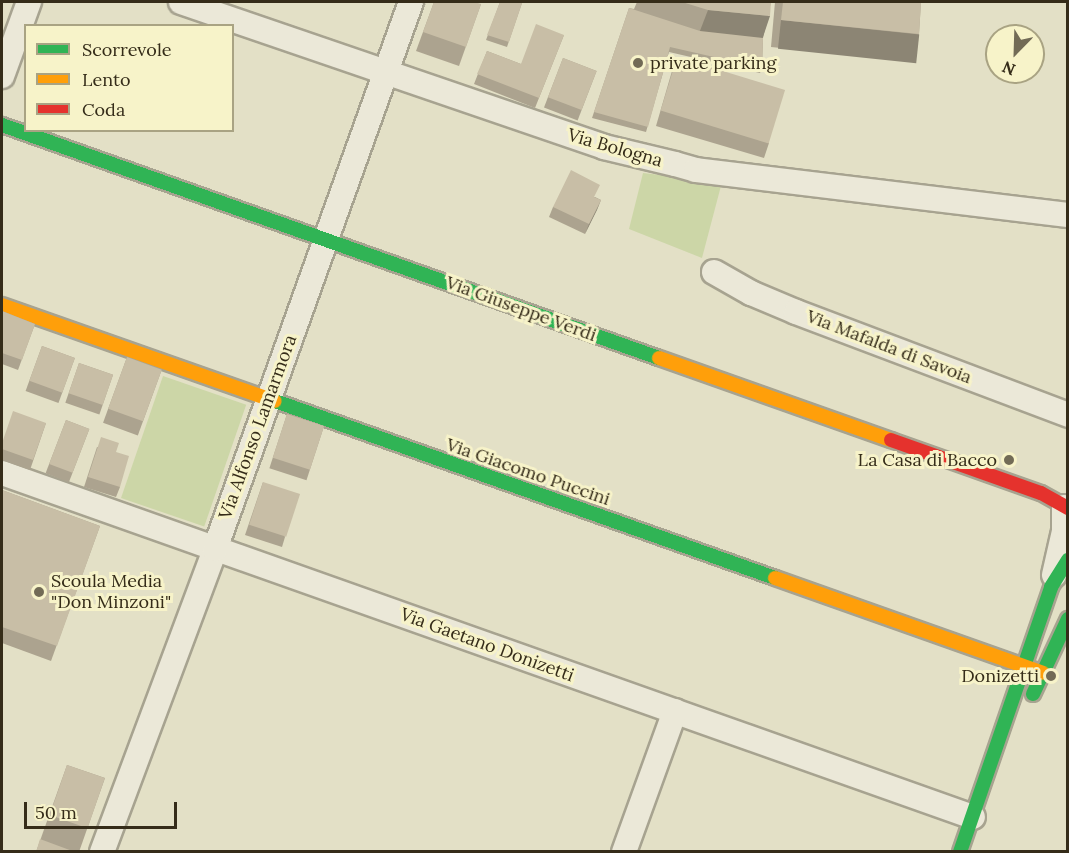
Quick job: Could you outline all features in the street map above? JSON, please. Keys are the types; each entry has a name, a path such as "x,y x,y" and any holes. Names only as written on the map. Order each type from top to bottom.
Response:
{"street":[{"path":"2,76 29,2"},
{"name":"Via Bologna","path":"181,2 604,147 696,170 1068,215"},
{"name":"Via Alfonso Lamarmora","path":"102,852 215,549 411,2"},
{"name":"Via Giuseppe Verdi","path":"2,125 1066,503"},
{"name":"Via Mafalda di Savoia","path":"714,272 751,293 796,312 1068,415"},
{"name":"Via Giacomo Puccini","path":"2,305 1043,673"},
{"name":"Via Gaetano Donizetti","path":"2,473 973,817"},
{"path":"960,852 1009,726 1022,666 1051,586 1065,531 1066,503"},
{"path":"1051,586 1068,560"},
{"path":"1009,726 1043,673 1068,619"},
{"path":"624,852 675,711"}],"green space":[{"path":"643,173 722,182 702,258 629,229"},
{"path":"163,376 246,405 204,527 121,498"}],"building":[{"path":"434,2 481,4 466,47 423,32"},
{"path":"500,2 522,3 509,42 487,35"},
{"path":"682,2 771,2 770,16 708,10"},
{"path":"783,2 921,2 919,34 781,20"},
{"name":"private parking","path":"629,8 700,31 763,38 762,68 670,47 648,127 594,112"},
{"path":"536,24 564,35 539,98 477,74 487,51 521,64"},
{"path":"677,57 785,90 769,144 661,111"},
{"path":"563,58 597,71 582,110 548,97"},
{"path":"571,170 600,185 594,197 601,200 589,224 553,207"},
{"path":"2,311 35,324 22,360 2,353"},
{"path":"42,346 75,358 62,393 29,381"},
{"path":"127,357 162,370 143,421 108,409"},
{"path":"79,363 113,375 103,405 69,393"},
{"path":"13,411 46,423 33,460 2,449"},
{"path":"287,414 324,426 310,470 273,458"},
{"path":"66,420 89,429 72,473 49,464"},
{"path":"101,437 119,443 116,452 129,456 120,487 88,477"},
{"path":"263,482 300,494 286,537 249,525"},
{"name":"Scoula Media \"Don Minzoni\"","path":"2,490 100,526 57,646 2,627"},
{"path":"67,765 105,778 88,828 50,815"},
{"path":"40,839 75,852 36,852"}],"traffic: fast":[{"path":"2,125 659,358"},
{"path":"275,401 775,578"},
{"path":"960,852 1051,587 1068,560"},
{"path":"1033,694 1068,619"}],"traffic: slow":[{"path":"2,305 275,401"},
{"path":"659,358 891,440"},
{"path":"775,578 1043,673"}],"traffic: jam":[{"path":"891,440 1041,493 1068,508"}],"place":[{"name":"private parking","path":"638,63"},
{"name":"La Casa di Bacco","path":"1009,460"},
{"name":"Scoula Media \"Don Minzoni\"","path":"39,592"},
{"name":"Donizetti","path":"1051,676"}]}
